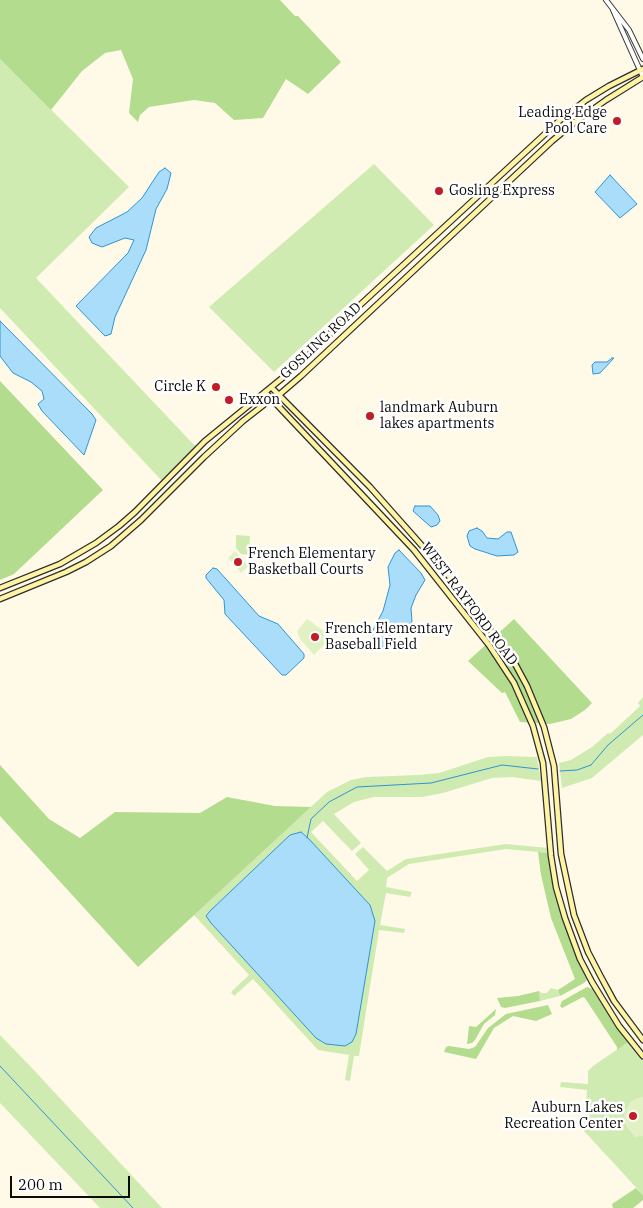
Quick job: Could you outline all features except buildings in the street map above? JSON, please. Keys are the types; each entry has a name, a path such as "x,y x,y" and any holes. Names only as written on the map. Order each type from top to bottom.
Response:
{"main road":[{"name":"GOSLING ROAD","path":"0,588 60,564 101,540 135,512 205,441 308,357 346,318 559,121 609,86 641,69"},
{"name":"GOSLING ROAD","path":"0,599 61,575 107,548 141,520 243,421 280,394 562,132 606,100 643,77"},
{"name":"WEST RAYFORD ROAD","path":"272,388 280,394 396,515 448,575 513,660 535,704 546,734 554,766 562,854 574,914 588,952 614,1001 643,1040"},
{"name":"WEST RAYFORD ROAD","path":"265,392 414,550 473,624 514,683 532,726 544,773 551,856 564,918 580,959 606,1007 643,1056"},
{"path":"473,624 482,618"}],"street":[{"path":"606,0 629,30 643,59"},
{"path":"613,10 643,77"}],"green space":[{"path":"0,0 280,0 295,16 298,16 341,62 308,94 286,79 263,118 234,120 215,103 194,100 149,107 140,115 138,122 129,113 133,79 121,50 105,53 82,71 51,110 0,59"},
{"path":"0,59 129,187 36,278 197,448 163,482 0,308"},
{"path":"374,164 434,225 274,372 209,307"},
{"path":"0,381 103,490 14,574 0,580"},
{"path":"236,535 250,536 249,555 241,554 236,548"},
{"name":"French Elementary Basketball Courts","path":"235,551 249,566 241,573 228,558"},
{"name":"French Elementary Baseball Field","path":"307,619 331,634 332,637 314,655 300,639 297,631"},
{"path":"514,619 592,703 585,710 571,719 550,724 520,722 505,692 502,693 468,661"},
{"path":"643,697 643,735 592,778 562,788 559,763 571,760 592,747 608,733 610,734 640,706 638,703"},
{"path":"488,757 537,757 541,781 512,777 492,778 443,793 422,797 374,797 354,802 334,814 361,843 352,851 323,821 311,832 357,881 369,870 355,854 363,847 387,871 406,859 506,844 548,848 549,853 506,849 409,864 387,878 386,887 412,892 410,897 386,893 380,925 405,929 404,933 379,930 359,1056 354,1056 350,1081 345,1080 349,1055 318,1050 253,979 234,996 231,992 249,975 194,915 327,792 351,780 366,777 439,773"},
{"path":"0,765 49,819 80,838 115,812 200,813 227,797 275,806 311,807 138,967 0,816"},
{"path":"538,852 549,853 552,875 563,919 587,980 560,996 558,990 575,979 551,918 541,875"},
{"path":"587,987 593,989 628,1042 617,1050 617,1047 585,998 583,997 562,1008 560,1006 562,1001"},
{"path":"551,988 558,990 560,996 540,1001 539,991 547,993"},
{"path":"539,991 540,1001 505,1008 501,1007 497,998 518,996"},
{"path":"548,1005 552,1014 536,1021 513,1016 494,1028 476,1059 444,1052 446,1047 449,1046 469,1049 475,1047 488,1028 506,1014"},
{"path":"496,1009 495,1015 484,1024 475,1040 467,1044 469,1026 476,1027"},
{"path":"0,1035 162,1208 100,1208 0,1103"},
{"path":"628,1042 643,1059 643,1195 584,1131 587,1090 560,1087 561,1082 588,1084 588,1071"},
{"name":"Auburn Lakes Recreation Center","path":"643,1097 643,1136 635,1137 626,1126 624,1114 630,1102"},
{"path":"636,1188 643,1195 643,1200 633,1208 613,1208 612,1204"}],"water":[{"path":"165,168 171,173 167,189 156,209 146,250 115,317 111,334 105,336 76,306 128,253 134,240 125,238 102,247 92,243 89,237 96,228 127,212 142,198 159,172"},
{"path":"610,175 637,204 620,218 595,192"},
{"path":"0,321 96,420 84,455 42,411 38,404 44,399 42,391 31,382 13,373 0,356"},
{"path":"614,358 600,373 593,374 592,365 595,362 607,362"},
{"path":"415,506 430,506 438,515 440,521 437,525 431,527 413,511"},
{"path":"477,528 487,538 498,539 507,532 511,532 518,552 514,555 497,556 475,549 470,546 467,536 469,531"},
{"path":"399,550 421,573 425,580 411,608 412,621 410,625 401,626 396,629 388,638 384,648 373,638 372,632 383,611 390,585 388,567 395,553"},
{"path":"213,568 217,569 259,616 278,624 304,654 304,658 286,675 282,675 225,614 224,600 206,578 206,575"},
{"path":"301,832 370,905 375,921 356,1034 352,1042 345,1046 326,1044 316,1038 206,916 290,835"}],"waterway":[{"path":"560,771 577,770 591,765 608,745 643,715"},
{"path":"307,838 311,819 329,802 357,787 431,783 502,765 538,769"},
{"path":"0,1066 133,1208"}],"place":[{"name":"Leading Edge Pool Care","path":"617,121"},
{"name":"Gosling Express","path":"439,191"},
{"name":"Circle K","path":"216,387"},
{"name":"Exxon","path":"229,400"},
{"name":"landmark Auburn lakes apartments","path":"370,416"},
{"name":"French Elementary Basketball Courts","path":"238,562"},
{"name":"French Elementary Baseball Field","path":"315,637"},
{"name":"Auburn Lakes Recreation Center","path":"633,1116"}]}
